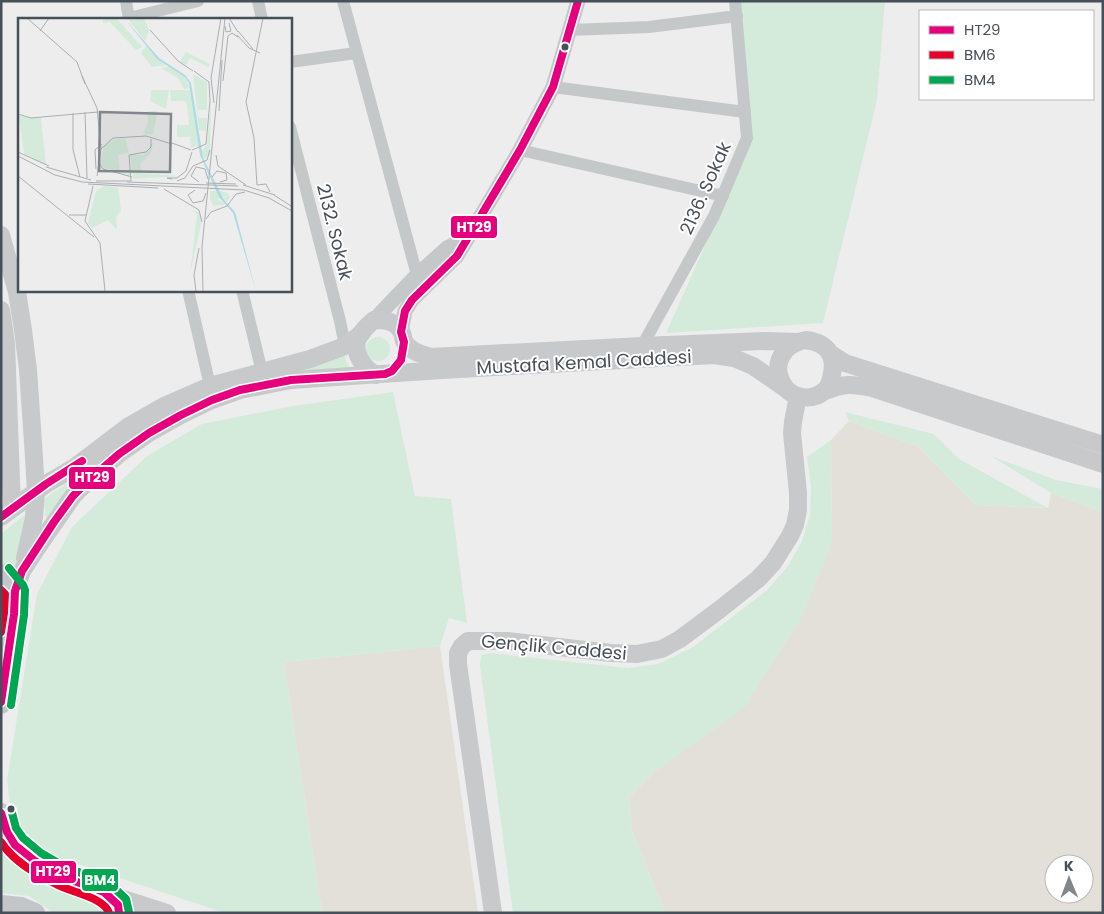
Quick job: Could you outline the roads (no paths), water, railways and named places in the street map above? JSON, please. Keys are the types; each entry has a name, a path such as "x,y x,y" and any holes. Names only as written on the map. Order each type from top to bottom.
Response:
{"main road":[{"path":"1,236 17,292 23,330 28,370 36,492 34,518 22,571 15,591 14,614 1,704"},
{"path":"1,310 6,343 7,513"},
{"path":"374,320 388,321 398,327 403,337 401,360 392,370 380,374 370,372 360,360 356,344 367,326 374,320"},
{"path":"7,513 129,426 164,406 210,386 310,359 345,346 361,334"},
{"name":"Mustafa Kemal Caddesi","path":"403,337 411,349 431,357 642,346 766,341 798,342"},
{"path":"1103,445 844,363 819,343 806,340 789,346 779,361 780,379 791,392 810,397 839,386 853,384 872,388 1103,464"},
{"path":"825,391 830,383 832,374 831,354"},
{"name":"Mustafa Kemal Caddesi","path":"22,571 73,496 119,454 157,428 204,404 240,390 291,380 714,355 734,358 753,366 791,392"},
{"name":"Gençlik Caddesi","path":"493,913 458,664 458,653 462,646 468,641 507,641 611,653 637,654 662,649 719,610 758,579 773,563 795,525 798,510 798,493 792,433 791,392"},
{"path":"1,574 15,591"},
{"path":"1,632 14,614"},
{"path":"1,812 7,832 15,845 34,862 61,876 167,913"},
{"path":"104,892 118,905 119,913"},
{"path":"1,905 21,907 35,913"}],"street":[{"path":"126,1 129,18 198,1"},
{"path":"258,1 262,18"},
{"path":"343,1 417,275"},
{"path":"403,337 404,311 412,300 457,256 520,150 553,87 578,1"},
{"name":"2136. Sokak","path":"642,346 714,216 747,138 735,1"},
{"path":"570,30 649,27 737,16"},
{"path":"291,62 356,53"},
{"path":"553,87 745,112"},
{"name":"2132. Sokak","path":"291,131 345,346"},
{"path":"520,150 723,196"},
{"path":"374,320 417,275 447,248 467,238"},
{"path":"188,291 210,386"},
{"path":"242,291 262,372"}]}
